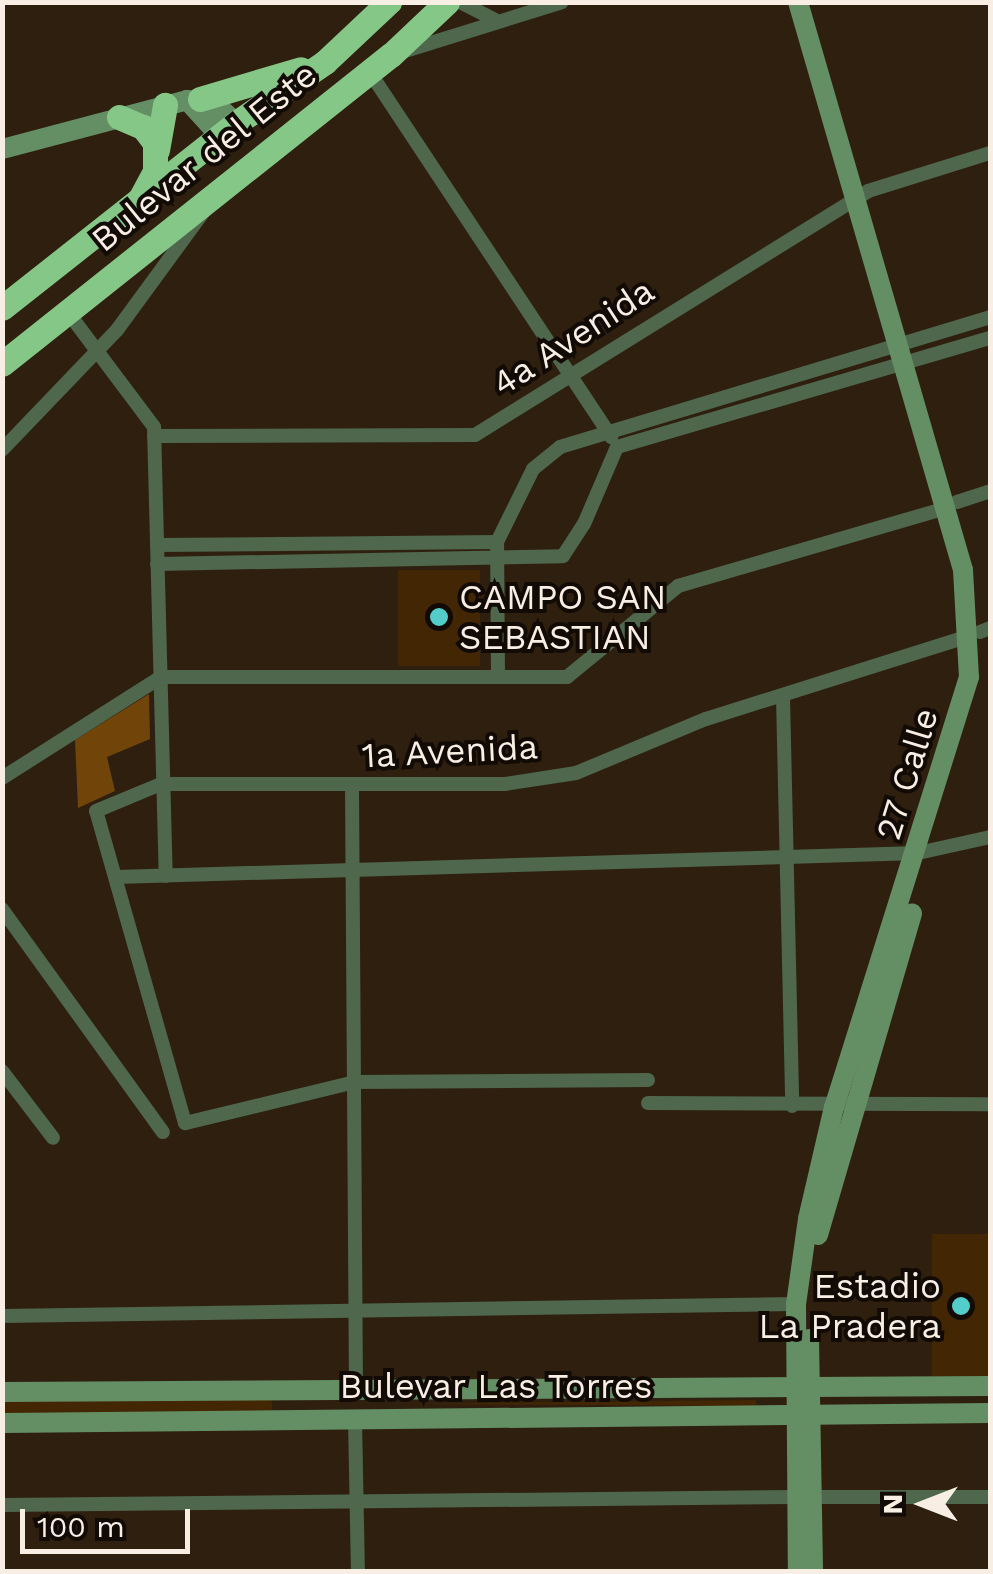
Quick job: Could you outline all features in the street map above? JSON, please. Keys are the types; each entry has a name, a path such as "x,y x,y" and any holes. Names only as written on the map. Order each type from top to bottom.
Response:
{"highway":[{"name":"Bulevar del Este","path":"2,308 228,130 325,62 388,2"},
{"name":"Bulevar del Este","path":"2,364 391,55 447,2"},
{"path":"138,204 151,183 157,150 184,101 325,62"},
{"path":"119,117 144,127 157,150"},
{"path":"228,130 264,155"}],"main road":[{"name":"27 Calle","path":"798,2 862,195 952,505 963,570 980,632 925,852 808,1218 796,1304 796,1389 804,1416 805,1497 798,1572"},
{"path":"812,2 862,195"},
{"path":"2,149 184,101 228,130"},
{"name":"27 Calle","path":"796,1389 811,1268 844,1107"},
{"name":"Bulevar Las Torres","path":"2,1392 990,1386"},
{"name":"Bulevar Las Torres","path":"2,1423 990,1412"},
{"name":"27 Calle","path":"805,1497 814,1572"}],"street":[{"path":"460,2 496,20"},
{"path":"391,55 562,2"},
{"path":"368,71 617,448"},
{"name":"4a Avenida","path":"154,436 460,439 485,430 568,373 862,195 990,153"},
{"path":"2,450 156,282 214,195"},
{"path":"131,261 156,282"},
{"path":"67,311 93,352 147,415 154,436 166,876"},
{"path":"157,564 545,560 571,548 617,448 908,353 990,317"},
{"path":"498,675 497,542 533,469 560,447 908,353 990,338"},
{"path":"2,778 161,677 567,677 678,586 990,491"},
{"path":"157,545 497,542"},
{"name":"1a Avenida","path":"116,877 96,812 161,784 505,784 576,773 706,719 980,632"},
{"path":"783,697 792,1106"},
{"path":"352,787 356,1387"},
{"path":"648,1080 356,1082 186,1124 116,877 925,852 990,837"},
{"path":"2,909 163,1132"},
{"path":"2,1071 52,1138"},
{"path":"648,1103 844,1107 990,1104"},
{"path":"2,1316 796,1304"},
{"path":"356,1419 358,1572"},
{"path":"2,1505 990,1496"}],"shaded area":[{"name":"CAMPO SAN SEBASTIAN","path":"398,570 480,570 480,666 398,666"},
{"path":"149,694 150,739 107,757 115,791 78,808 75,740"},
{"name":"Estadio La Pradera","path":"932,1234 990,1234 990,1376 932,1376"},
{"path":"271,1393 273,1417 3,1417 2,1399"},
{"path":"756,1400 756,1406 398,1404"}],"place":[{"name":"CAMPO SAN SEBASTIAN","path":"439,617"},
{"name":"Estadio La Pradera","path":"961,1306"}]}
